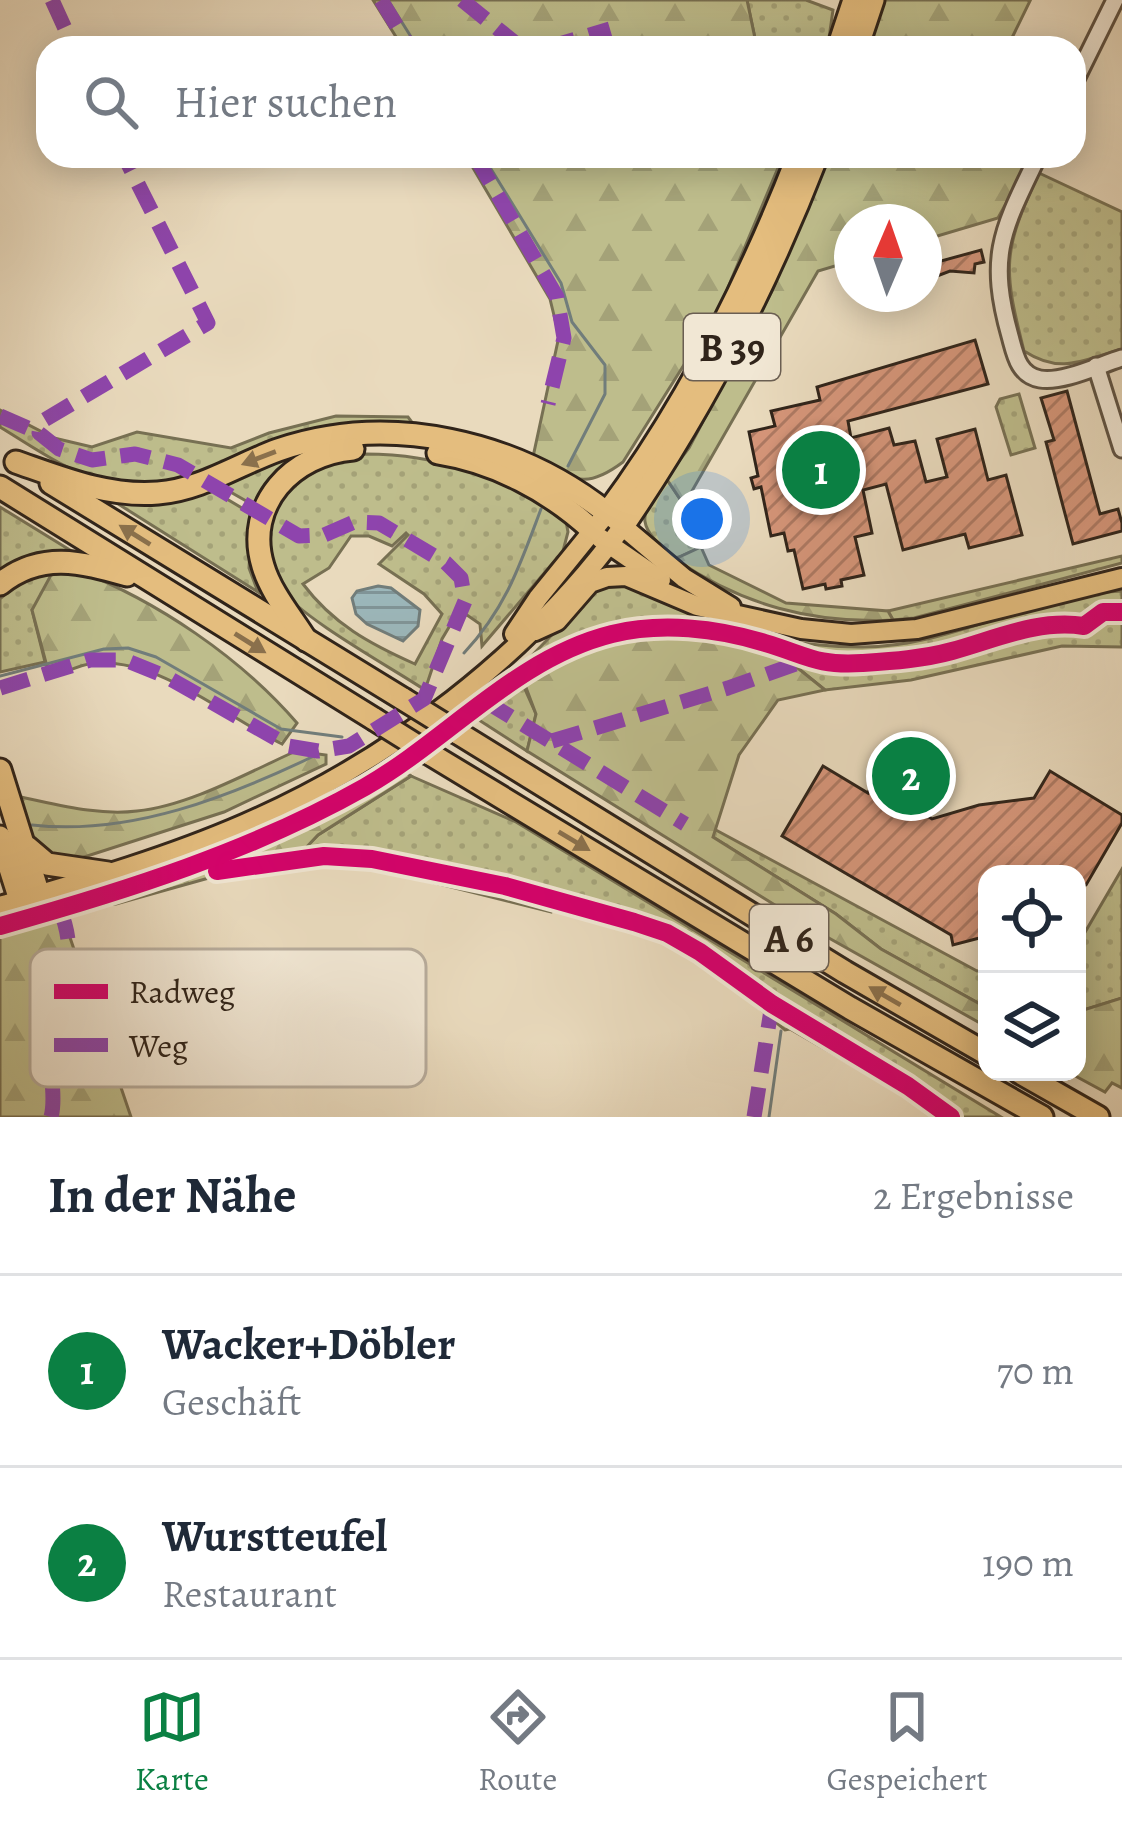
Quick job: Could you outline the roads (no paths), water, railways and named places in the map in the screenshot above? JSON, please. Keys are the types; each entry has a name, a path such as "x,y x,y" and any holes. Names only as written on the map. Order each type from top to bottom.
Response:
{"highway":[{"path":"842,36 854,0"},
{"path":"861,36 873,0"},
{"name":"B 39","path":"608,529 720,331 793,168"},
{"name":"B 39","path":"608,529 680,441 771,270 812,168"},
{"path":"8,457 113,492 163,493 312,441 394,434 457,441 492,451 580,492 608,529"},
{"path":"306,640 264,570 262,515 282,479 321,455 393,448 455,456 488,466 608,529"},
{"name":"A 6","path":"8,457 787,937 978,1049"},
{"path":"580,492 603,488 641,465"},
{"name":"A 6","path":"0,487 430,754 839,1001 1042,1117"},
{"path":"0,584 24,567 50,560 79,562 151,581"},
{"path":"0,770 27,847 20,900"},
{"path":"0,837 20,900"},
{"path":"27,847 47,864 108,873"},
{"path":"1035,1081 1098,1117"}],"main road":[{"path":"608,529 736,613"},
{"name":"B 39","path":"20,900 207,839 317,789 385,748 525,635 608,529"},
{"name":"B 39","path":"495,663 538,598 608,529"},
{"path":"525,635 557,621 590,584 607,577 626,576 697,606 851,634 917,629 1122,578"}],"street":[{"path":"1086,59 1115,0"},
{"path":"1032,168 1003,230 997,266 1001,303 1018,365 1033,378 1048,380 1122,358"},
{"path":"1096,366 1122,449"}],"water":[{"path":"391,588 420,610 418,626 403,641 356,614 352,598 357,591"}],"waterway":[{"path":"388,0 410,36"},
{"path":"490,168 561,283 572,322 605,365 605,394 568,466"},
{"path":"464,653 501,602 541,509"},
{"path":"0,676 104,649 128,648 156,657 281,729 342,737"},
{"path":"32,825 69,827 142,819 214,799 316,755"},
{"path":"769,1117 781,1031"}],"place":[{"name":"Wacker+Döbler","path":"821,470"},
{"name":"Wurstteufel","path":"911,776"}]}
